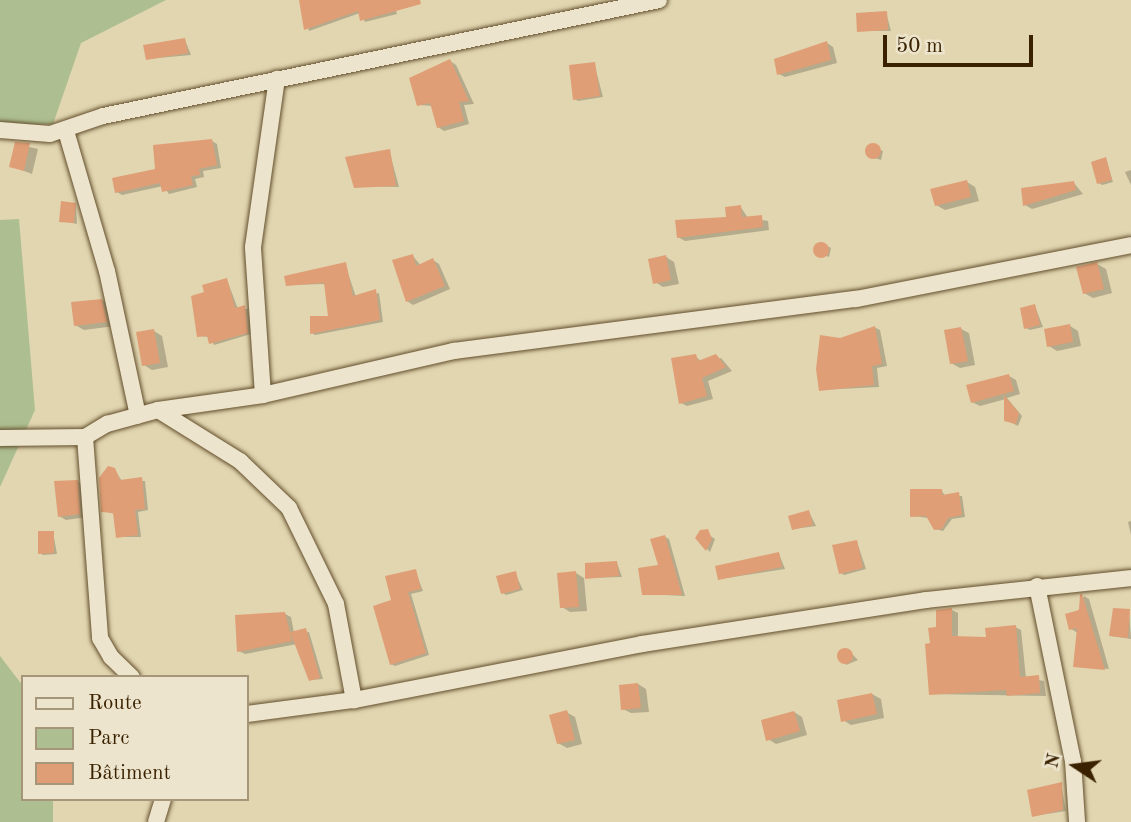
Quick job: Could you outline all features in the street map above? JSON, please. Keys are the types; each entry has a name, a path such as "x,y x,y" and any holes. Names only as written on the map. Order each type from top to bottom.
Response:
{"street":[{"path":"0,130 66,131 103,116 659,0"},
{"path":"263,395 253,247 277,79"},
{"path":"66,131 107,271 138,416"},
{"path":"0,438 85,437 92,430 158,410 263,395 454,351 856,299 1131,245"},
{"path":"158,410 240,461 289,508 335,604 354,700"},
{"path":"85,437 100,638 111,657 130,675"},
{"path":"248,714 354,700 642,644 1037,586 1131,578"},
{"path":"1037,586 1073,761 1077,822"},
{"path":"156,822 162,801"}],"green space":[{"path":"0,0 166,0 81,43 53,124 0,125"},
{"path":"19,219 35,410 0,487 0,220"},
{"path":"0,656 21,683 21,801 53,801 53,822 0,822"}],"building":[{"path":"299,0 420,0 421,4 360,21 358,11 304,30"},
{"path":"887,11 888,30 857,32 856,13"},
{"path":"185,38 188,53 146,60 143,45"},
{"path":"827,41 831,60 777,75 774,59"},
{"path":"450,59 469,101 459,102 464,121 437,128 430,103 417,106 409,78"},
{"path":"595,62 600,96 573,100 569,65"},
{"path":"212,139 217,165 199,169 200,175 191,176 193,185 162,192 160,183 115,193 112,178 155,169 153,145"},
{"path":"15,142 30,143 24,171 9,167"},
{"path":"870,143 876,143 881,151 879,157 870,159 865,154 865,148"},
{"path":"390,149 396,186 354,188 345,157"},
{"path":"1106,157 1112,180 1097,184 1091,162"},
{"path":"967,180 971,197 935,206 930,189"},
{"path":"1074,181 1076,190 1023,206 1021,188"},
{"path":"61,201 76,203 74,223 59,222"},
{"path":"741,205 742,217 762,215 763,227 677,238 675,220 726,217 725,207"},
{"path":"818,242 824,242 829,250 827,256 818,258 813,253 813,247"},
{"path":"413,254 416,266 433,258 445,286 406,302 392,260"},
{"path":"666,255 671,280 653,284 648,259"},
{"path":"346,262 353,296 376,289 380,320 310,334 310,316 328,316 324,283 286,286 284,276"},
{"path":"1097,262 1104,289 1083,294 1076,267"},
{"path":"227,278 235,308 245,305 248,333 209,344 207,336 197,337 191,296 204,292 202,285"},
{"path":"102,299 107,322 74,326 71,302"},
{"path":"1035,304 1040,325 1024,329 1020,308"},
{"path":"1070,324 1073,342 1047,347 1044,329"},
{"path":"875,326 882,364 872,366 874,385 819,391 816,369 820,335 840,338"},
{"path":"961,327 968,361 950,364 944,330"},
{"path":"154,329 160,363 142,366 136,332"},
{"path":"696,354 698,361 716,354 726,367 702,378 707,396 679,404 671,358"},
{"path":"1009,374 1014,391 971,403 966,385"},
{"path":"1004,395 1019,413 1016,424 1004,421"},
{"path":"108,466 115,468 120,480 142,477 145,509 135,510 138,535 116,538 113,513 101,512 99,478"},
{"path":"78,480 80,514 58,517 54,481"},
{"path":"910,489 942,489 942,495 959,492 962,515 948,518 942,529 934,530 926,516 910,517"},
{"path":"809,510 813,525 792,530 788,516"},
{"path":"708,529 712,539 706,551 695,538 700,530"},
{"path":"38,531 54,531 54,553 38,554"},
{"path":"665,535 682,595 642,595 638,568 658,565 650,539"},
{"path":"857,540 863,568 839,574 832,545"},
{"path":"779,552 782,567 718,580 715,566"},
{"path":"617,561 619,576 585,579 585,563"},
{"path":"416,569 421,589 408,592 426,653 390,665 373,606 391,600 385,576"},
{"path":"516,571 520,589 501,594 496,576"},
{"path":"576,571 579,607 560,608 557,573"},
{"path":"1080,594 1105,670 1073,667 1077,628 1069,630 1065,614 1079,610"},
{"path":"952,608 952,636 986,637 985,628 1016,625 1020,677 1039,675 1040,693 1007,696 1006,690 929,695 925,644 930,643 928,628 936,627 936,610"},
{"path":"1113,608 1130,609 1128,638 1109,636"},
{"path":"285,612 292,641 237,652 235,615"},
{"path":"306,628 320,678 309,681 290,632"},
{"path":"842,648 848,648 853,656 851,662 842,664 837,659 837,653"},
{"path":"638,683 641,708 621,710 619,685"},
{"path":"872,693 877,714 841,722 837,700"},
{"path":"567,710 575,740 557,744 549,715"},
{"path":"794,711 800,731 766,741 761,720"},
{"path":"1062,782 1063,810 1032,817 1027,790"}]}
